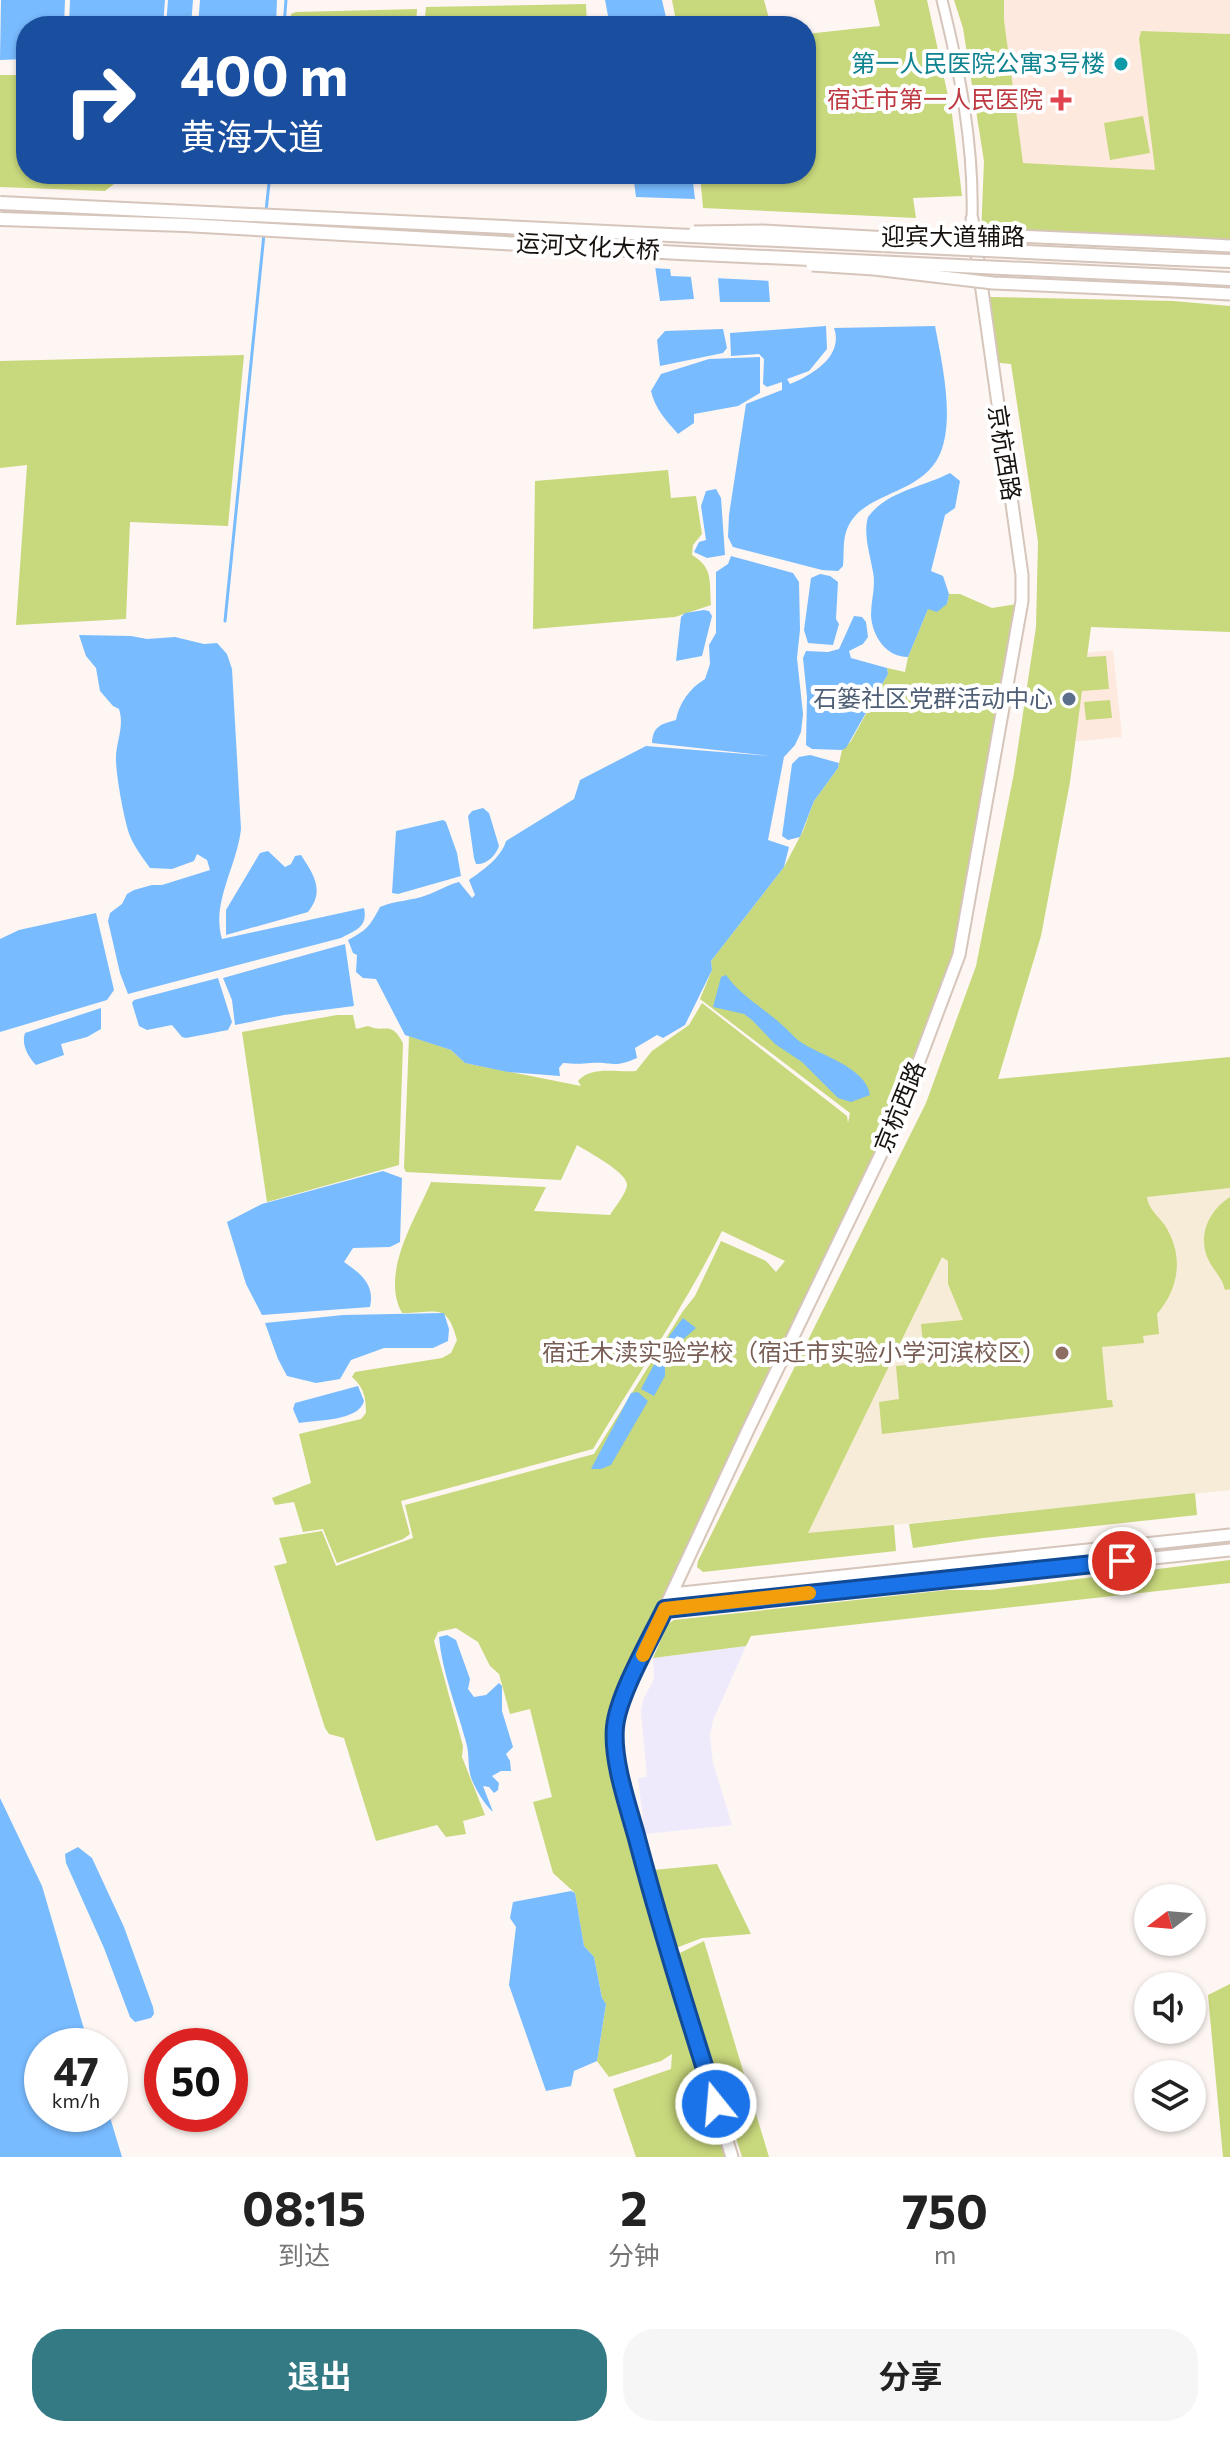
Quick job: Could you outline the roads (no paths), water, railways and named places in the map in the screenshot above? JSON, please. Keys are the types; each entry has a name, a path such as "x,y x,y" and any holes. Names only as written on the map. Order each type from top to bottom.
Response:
{"highway":[{"name":"运河文化大桥","path":"0,203 1230,261"},
{"name":"运河文化大桥","path":"0,219 185,225 680,253 1230,279"}],"main road":[{"name":"京杭西路","path":"732,2157 658,1921 626,1798 614,1740 615,1723 622,1700 895,1125 959,955 1022,601 1022,575 972,219"},
{"name":"迎宾大道辅路","path":"677,234 701,231 889,238 991,235 1230,246"},
{"name":"迎宾大道辅路","path":"680,253 721,259 874,269 993,283 1230,294"},
{"path":"672,1594 1230,1535"},
{"path":"665,1609 1230,1550"}],"street":[{"name":"京杭西路","path":"942,0 955,50 968,127 973,179 972,219"}],"water":[{"path":"1,0 65,0 64,16 16,16 16,59 0,60"},
{"path":"70,0 165,0 164,16 69,16"},
{"path":"168,0 193,0 192,16 167,16"},
{"path":"200,0 277,0 276,16 199,16"},
{"path":"605,0 662,0 666,16 608,16"},
{"path":"634,184 693,184 695,199 636,197"},
{"path":"685,235 694,299 660,301 651,238"},
{"path":"715,241 768,276 770,302 720,302"},
{"path":"826,326 827,349 809,371 787,379 790,384 816,370 830,356 836,338 834,328 935,326 947,408 944,440 931,469 904,488 861,510 851,521 845,536 843,566 838,571 822,570 733,547 728,537 746,404 782,390 782,382 767,387 763,384 764,359 759,354 731,356 730,333"},
{"path":"723,329 727,348 723,353 660,366 657,340 665,331"},
{"path":"760,357 760,393 738,406 694,414 694,423 678,434 655,403 651,391 661,374 709,359"},
{"path":"950,473 960,481 955,508 945,515 931,571 943,576 949,594 947,604 937,612 928,609 908,657 900,656 882,644 872,623 874,578 867,537 868,517 895,495"},
{"path":"716,489 721,498 725,555 707,558 694,552 699,542 706,540 701,506 706,491"},
{"path":"731,556 793,573 799,582 797,658 803,714 801,732 784,757 768,840 789,847 784,867 711,961 712,970 685,1025 663,1038 657,1035 635,1048 637,1058 617,1064 563,1063 559,1068 560,1076 508,1072 465,1063 451,1050 405,1035 376,979 363,978 356,972 357,955 353,953 348,940 367,927 380,907 421,897 459,882 472,898 475,895 469,880 496,858 506,841 574,799 580,780 646,746 770,756 652,743 656,729 676,720 686,696 705,679 710,664 709,645 716,633 716,572 728,564"},
{"path":"820,574 838,582 836,619 839,624 833,645 808,643 804,630 811,578"},
{"path":"704,610 712,616 702,656 676,661 681,617 685,613"},
{"path":"854,616 862,617 866,622 868,637 863,644 849,651 851,658 887,668 888,674 846,748 812,749 806,745 807,697 803,658 806,651 839,649"},
{"path":"79,635 147,639 175,637 204,644 217,643 227,654 232,669 241,829 222,898 219,925 222,939 364,908 364,920 360,927 341,938 128,994 108,921 110,913 134,890 210,870 207,860 197,854 194,861 172,869 150,868 134,845 125,820 117,770 121,722 119,709 100,691 96,668 86,656"},
{"path":"810,755 839,763 838,768 814,801 800,837 788,840 782,836 792,764 799,757"},
{"path":"483,808 489,813 499,846 490,859 476,864 468,816 472,811"},
{"path":"443,820 457,853 461,876 398,894 392,893 396,831"},
{"path":"268,851 285,867 291,864 295,856 301,855 316,883 313,904 308,912 226,935 226,910 260,853"},
{"path":"96,913 114,990 107,1000 0,1032 0,939 19,930"},
{"path":"345,944 354,1006 235,1025 232,1000 223,978"},
{"path":"726,975 799,1041 860,1076 870,1095 851,1102 838,1098 802,1062 775,1044 744,1014 713,1007 721,977"},
{"path":"218,978 232,1022 228,1030 186,1038 172,1025 147,1030 139,1026 132,1003 134,1000"},
{"path":"101,1008 101,1029 87,1037 61,1044 64,1055 36,1065 30,1058 25,1046 25,1033"},
{"path":"383,1171 402,1178 400,1242 390,1247 353,1248 344,1262 361,1275 368,1286 370,1307 262,1315 246,1284 227,1222 262,1204"},
{"path":"444,1313 449,1329 448,1341 433,1348 384,1348 351,1360 340,1379 316,1383 287,1376 265,1323 343,1315"},
{"path":"683,1318 696,1328 679,1343 675,1357 665,1365 665,1376 654,1396 641,1389 670,1335"},
{"path":"358,1386 364,1401 361,1408 346,1416 299,1423 293,1409 295,1403"},
{"path":"638,1392 648,1401 611,1465 591,1469 631,1393"},
{"path":"447,1635 456,1640 470,1679 468,1689 474,1697 486,1695 499,1683 502,1686 502,1711 513,1747 506,1754 511,1771 501,1771 492,1776 499,1783 498,1790 494,1793 483,1786 493,1812 470,1775 467,1747 441,1650 439,1637"},
{"path":"0,1798 42,1886 84,2028 24,2028 24,2132 114,2132 122,2157 0,2157"},
{"path":"78,1847 92,1858 124,1927 153,2007 151,2018 135,2022 130,2017 104,1948 66,1863 65,1854"},
{"path":"571,1891 575,1893 584,1946 594,1957 606,2004 597,2061 574,2071 571,2086 546,2091 509,1985 516,1927 510,1918 513,1902"}],"waterway":[{"path":"285,16 286,0"},
{"path":"266,211 269,184"},
{"path":"225,621 264,234"}],"place":[{"name":"第一人民医院公寓3号楼","path":"1121,64"},
{"name":"宿迁市第一人民医院","path":"1061,100"},
{"name":"石篓社区党群活动中心","path":"1069,699"},
{"name":"宿迁木渎实验学校（宿迁市实验小学河滨校区）","path":"1062,1353"}]}
